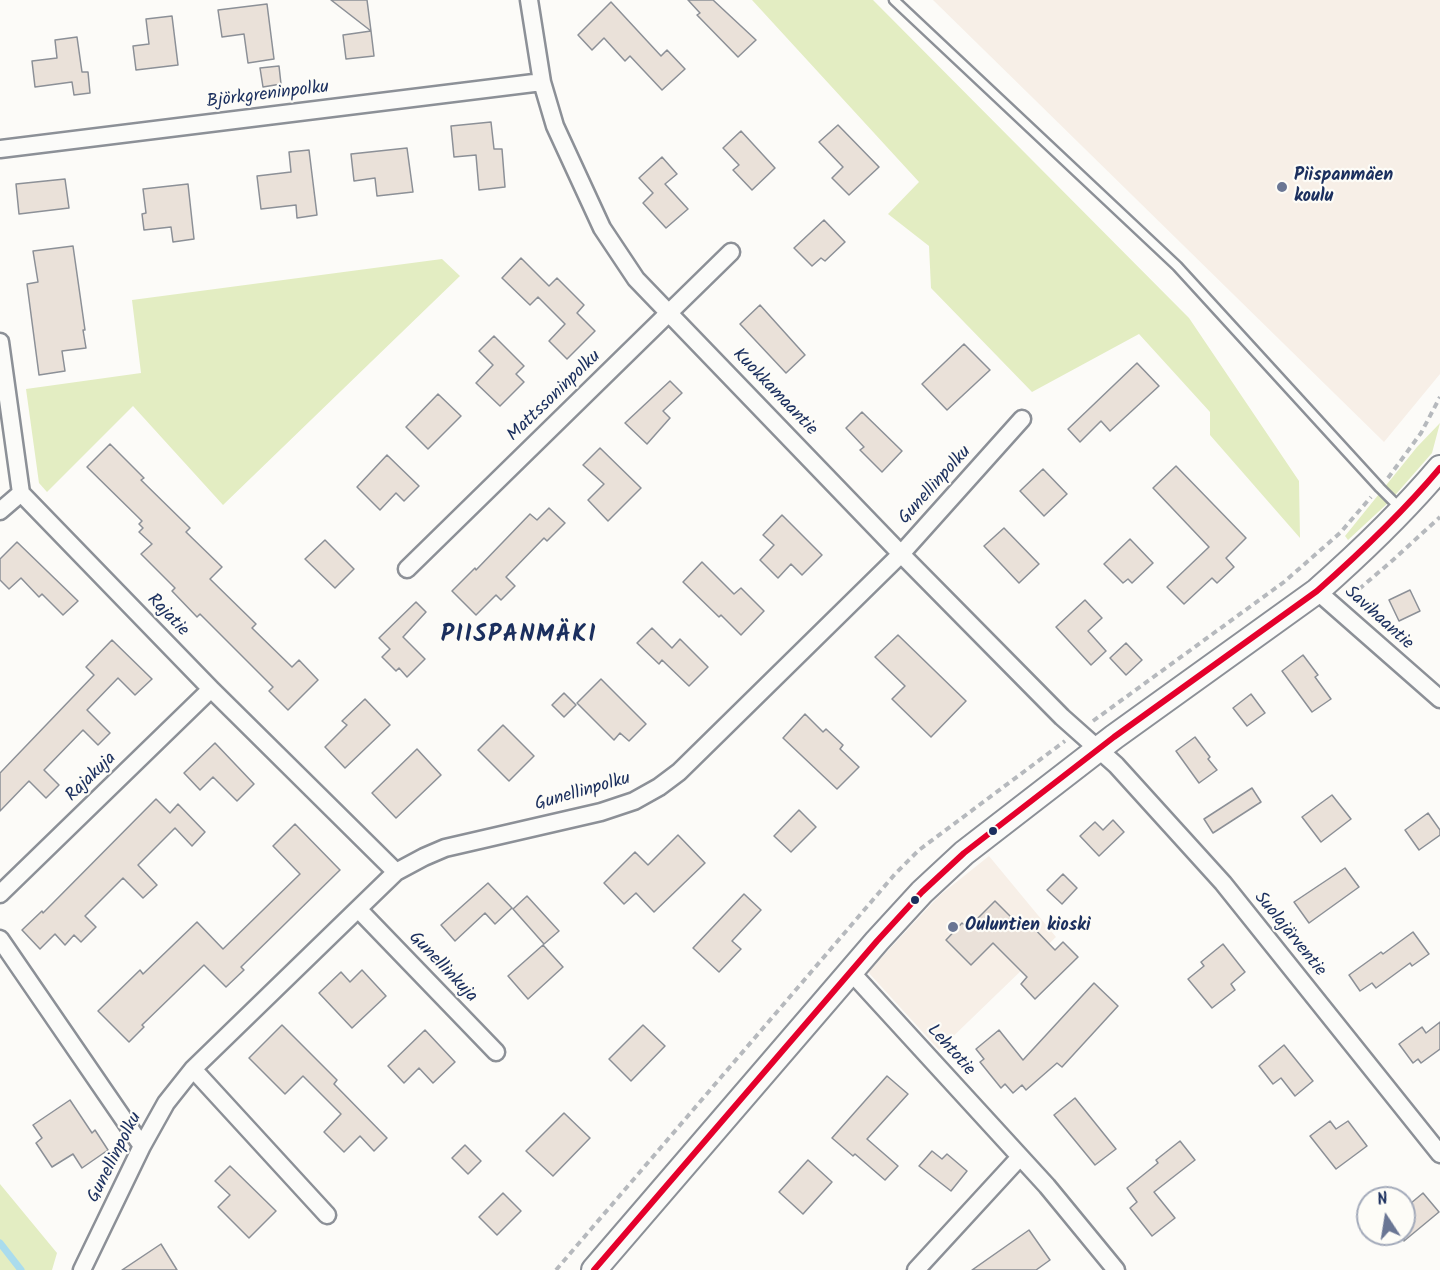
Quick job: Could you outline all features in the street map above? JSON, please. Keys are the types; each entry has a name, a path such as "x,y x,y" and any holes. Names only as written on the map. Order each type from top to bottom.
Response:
{"main road":[{"path":"594,1270 877,941 922,892 964,853 1098,749 1317,591 1402,510 1440,468"}],"street":[{"name":"Kuokkamaantie","path":"530,0 542,82 555,126 602,228 636,279 901,554 1098,749"},
{"name":"Björkgreninpolku","path":"0,149 542,82"},
{"name":"Mattssoninpolku","path":"407,569 731,252"},
{"path":"0,342 21,493 0,511"},
{"name":"Gunellinpolku","path":"82,1270 141,1146 166,1103 193,1069 396,873 445,848 601,812 634,801 659,787 679,772 901,554 1022,419"},
{"name":"Rajatie","path":"21,493 211,689 396,873"},
{"name":"Savihaantie","path":"1317,591 1440,699"},
{"name":"Rajakuja","path":"0,894 211,689"},
{"name":"Suolajärventie","path":"1098,749 1116,765 1223,883 1440,1154"},
{"name":"Gunellinkuja","path":"359,910 496,1052"},
{"path":"0,939 141,1146"},
{"name":"Lehtotie","path":"851,972 1020,1157 1116,1270"},
{"path":"193,1069 327,1215"},
{"path":"916,1270 1020,1157"}],"lane":[{"path":"894,0 1176,266 1402,510"}],"path":[{"path":"1078,731 1284,582 1340,533 1380,488 1421,433 1440,397"},
{"path":"1337,607 1440,517"}],"shaded area":[{"name":"Piispanmäen koulu","path":"933,0 1440,0 1440,374 1384,442"},
{"path":"989,856 1056,937 939,1050 868,972 939,896"}],"green space":[{"path":"752,0 873,0 1189,318 1299,481 1300,538 1210,435 1210,412 1139,334 1032,392 931,288 929,246 888,214 919,182"},
{"path":"442,259 460,276 223,505 133,406 47,492 39,483 26,389 141,373 132,300"},
{"path":"1440,423 1432,453 1390,501 1348,540 1345,536 1417,447"},
{"path":"0,1184 57,1253 52,1270 0,1270"}],"building":[{"path":"331,0 367,0 371,31"},
{"path":"688,0 713,0 756,40 738,57 697,15 700,13"},
{"path":"611,2 661,56 667,50 685,69 662,90 630,56 625,61 604,38 592,50 578,35"},
{"path":"267,4 274,59 248,63 244,34 222,37 218,10"},
{"path":"172,16 178,65 136,70 133,46 149,44 146,19"},
{"path":"371,31 374,56 346,59 343,35"},
{"path":"77,37 82,72 88,72 90,93 74,95 72,82 35,87 32,61 57,58 55,40"},
{"path":"279,66 281,84 263,87 260,68"},
{"path":"491,122 494,149 502,149 505,187 479,190 476,155 454,157 451,126"},
{"path":"838,125 879,167 849,195 832,178 843,167 819,142"},
{"path":"741,131 775,168 752,190 733,170 739,165 723,148"},
{"path":"407,148 413,192 377,196 375,178 354,181 351,154"},
{"path":"309,150 317,215 297,218 296,205 261,209 257,176 291,172 289,152"},
{"path":"662,157 677,174 665,184 688,209 666,228 643,203 653,193 639,178"},
{"path":"65,179 69,208 19,214 16,184"},
{"path":"188,184 194,239 173,242 171,227 144,230 142,214 146,213 143,189"},
{"path":"824,220 845,242 825,261 821,258 812,266 794,248"},
{"path":"73,246 86,348 62,351 65,371 39,375 27,284 38,282 33,251"},
{"path":"521,258 549,286 557,278 584,305 577,313 595,331 567,359 549,341 565,324 538,297 530,305 502,278"},
{"path":"760,305 805,355 786,373 740,324"},
{"path":"494,336 524,366 516,374 524,382 500,406 476,383 493,365 479,351"},
{"path":"964,344 990,370 947,410 922,384"},
{"path":"1137,363 1159,386 1110,431 1101,421 1080,442 1068,429"},
{"path":"670,381 682,393 663,411 670,418 647,444 625,423"},
{"path":"438,394 461,416 428,449 406,427"},
{"path":"862,412 902,451 882,472 860,450 864,447 846,428"},
{"path":"110,444 144,478 141,480 190,528 186,532 222,567 210,579 256,624 252,628 292,667 299,660 318,680 288,710 269,691 273,687 200,614 197,617 172,591 175,588 141,554 152,544 139,532 143,528 139,524 142,521 87,467"},
{"path":"600,448 641,488 608,521 588,500 604,484 583,465"},
{"path":"387,455 419,486 404,501 396,493 380,510 357,487"},
{"path":"1176,466 1246,538 1226,558 1234,567 1217,583 1212,578 1184,604 1167,587 1209,547 1153,488"},
{"path":"1043,469 1067,494 1044,516 1020,491"},
{"path":"549,508 565,523 547,541 544,538 506,577 515,586 501,600 496,595 476,615 452,591 475,568 476,570 530,514 537,520"},
{"path":"782,515 822,555 802,575 791,564 778,578 760,560 774,545 763,535"},
{"path":"1004,528 1039,564 1019,583 984,546"},
{"path":"1130,539 1153,563 1132,583 1128,579 1123,583 1104,564"},
{"path":"325,540 354,569 335,588 305,559"},
{"path":"17,542 78,601 63,615 42,594 39,597 21,578 9,589 0,580 0,559"},
{"path":"702,562 734,594 741,588 764,611 741,635 683,582"},
{"path":"1410,590 1420,611 1399,621 1389,600"},
{"path":"1085,600 1102,618 1088,631 1106,651 1091,665 1056,627"},
{"path":"416,602 426,612 403,637 425,659 407,677 399,668 396,671 382,657 390,649 379,638"},
{"path":"652,628 672,648 680,639 708,667 689,686 662,660 659,664 637,643"},
{"path":"898,635 966,701 931,737 892,699 905,686 875,657"},
{"path":"112,640 152,679 135,695 118,678 87,710 110,733 98,745 83,730 44,770 59,785 46,798 29,781 0,811 0,773 94,675 86,667"},
{"path":"1126,643 1142,660 1126,675 1110,658"},
{"path":"1303,655 1318,675 1315,677 1331,699 1312,712 1282,671"},
{"path":"601,679 646,724 629,741 620,733 614,740 577,703"},
{"path":"564,693 576,705 564,717 552,705"},
{"path":"1251,694 1265,713 1247,726 1233,708"},
{"path":"365,699 390,725 345,768 325,747 347,725 342,721"},
{"path":"805,714 823,732 826,729 843,745 840,749 859,767 837,789 783,738"},
{"path":"503,725 534,756 509,781 478,750"},
{"path":"1195,737 1217,770 1199,783 1176,751"},
{"path":"215,743 254,784 237,801 213,777 200,790 184,773"},
{"path":"417,749 441,775 396,818 372,793"},
{"path":"1252,788 1261,802 1213,833 1204,819"},
{"path":"1332,795 1351,819 1321,842 1302,817"},
{"path":"156,799 170,813 178,804 205,832 192,846 175,828 138,865 157,885 143,898 123,878 85,916 96,927 81,942 74,935 65,945 55,934 40,949 22,930 42,911 43,913"},
{"path":"799,810 816,827 791,852 774,836"},
{"path":"1428,813 1440,830 1440,835 1419,850 1405,830"},
{"path":"1113,820 1124,832 1099,856 1080,836 1095,822 1103,830"},
{"path":"295,824 340,870 241,967 244,970 226,987 204,965 142,1025 144,1027 129,1042 98,1011 140,970 143,974 197,922 223,949 300,874 273,846"},
{"path":"678,835 705,863 654,912 636,893 624,904 604,883 635,852 648,865"},
{"path":"1345,868 1359,887 1309,923 1294,902"},
{"path":"1063,874 1077,888 1062,904 1047,890"},
{"path":"488,883 512,908 495,924 485,913 455,941 441,925"},
{"path":"744,894 761,910 732,941 741,949 719,972 693,948"},
{"path":"527,896 559,931 544,944 513,909"},
{"path":"995,901 1020,926 1026,920 1055,950 1063,942 1078,957 1035,999 1021,984 1027,977 993,943 971,965 946,940 962,923 968,928"},
{"path":"1413,932 1429,954 1412,966 1410,963 1376,988 1372,983 1360,991 1349,975"},
{"path":"1223,944 1245,972 1231,984 1235,990 1212,1008 1188,979 1204,966 1201,962"},
{"path":"543,945 563,967 528,999 508,976"},
{"path":"362,970 386,996 352,1028 319,993 341,972 350,982"},
{"path":"1094,983 1118,1006 1062,1067 1057,1063 1026,1090 1022,1085 1013,1093 1005,1084 1001,1088 980,1062 984,1059 976,1049 999,1030 1023,1060"},
{"path":"1440,1022 1440,1049 1421,1063 1418,1059 1413,1063 1399,1044 1422,1027 1426,1033"},
{"path":"282,1025 337,1080 334,1084 387,1138 374,1151 360,1136 344,1152 324,1132 341,1114 303,1076 285,1094 249,1058"},
{"path":"643,1025 665,1046 631,1081 609,1059"},
{"path":"425,1030 455,1062 433,1083 419,1068 404,1083 388,1066"},
{"path":"1284,1045 1313,1081 1295,1096 1281,1078 1273,1084 1259,1066"},
{"path":"887,1076 908,1094 867,1139 898,1166 885,1180 832,1138"},
{"path":"1075,1098 1116,1149 1095,1165 1054,1115"},
{"path":"70,1100 92,1133 95,1130 108,1150 82,1168 73,1154 52,1167 36,1143 42,1138 33,1125"},
{"path":"564,1113 590,1138 553,1176 526,1151"},
{"path":"1330,1121 1336,1129 1348,1121 1367,1146 1336,1169 1310,1136"},
{"path":"1180,1141 1195,1160 1154,1192 1175,1218 1152,1236 1130,1208 1137,1202 1127,1188 1158,1163 1156,1160"},
{"path":"465,1145 481,1161 468,1174 452,1158"},
{"path":"932,1151 942,1159 947,1154 967,1171 951,1191 919,1166"},
{"path":"808,1160 832,1182 803,1214 779,1192"},
{"path":"230,1166 276,1211 249,1238 218,1207 230,1195 215,1181"},
{"path":"503,1193 521,1211 497,1235 479,1217"},
{"path":"1423,1193 1439,1212 1416,1231 1416,1199"},
{"path":"1029,1230 1050,1260 1036,1270 972,1270"},
{"path":"161,1244 177,1270 122,1270"}],"waterway":[{"path":"0,1243 21,1270"}],"transit line":[{"path":"594,1270 877,941 922,892 964,853 1114,737 1317,591 1381,532 1440,468"}],"place":[{"name":"Piispanmäen koulu","path":"1282,187"},
{"name":"Ouluntien kioski","path":"953,927"}],"district":[{"name":"PIISPANMÄKI","path":"519,637"}]}
